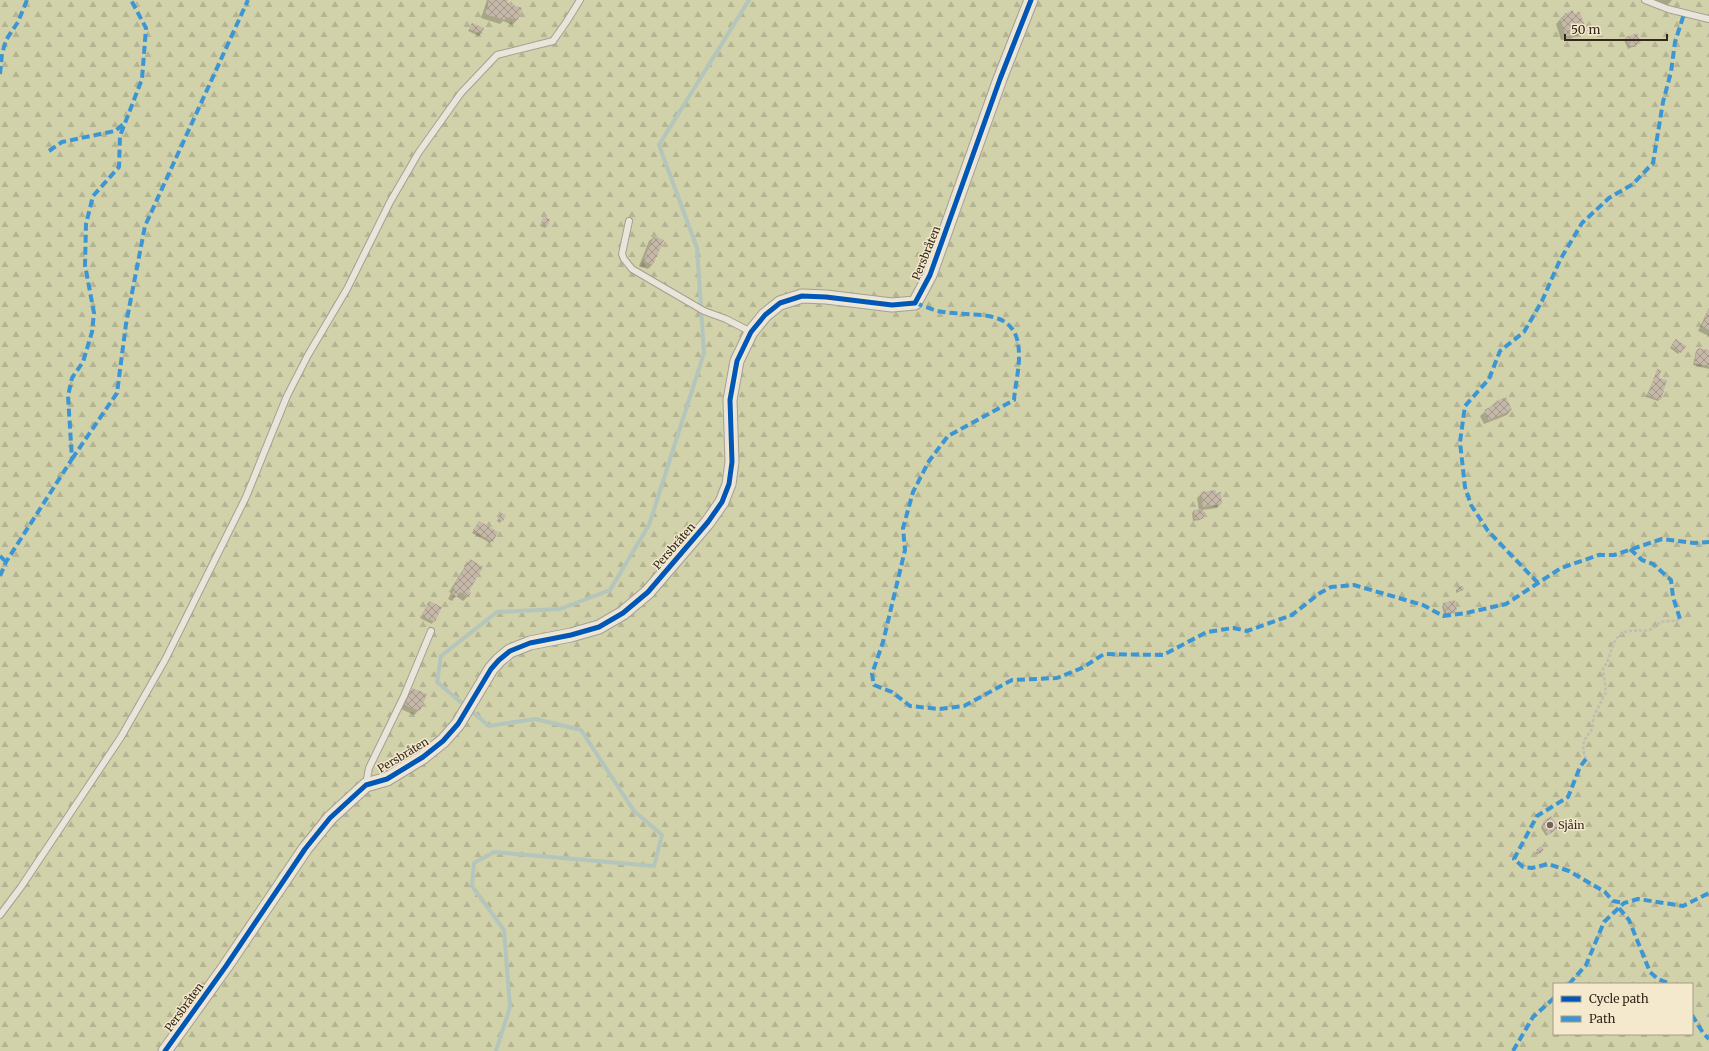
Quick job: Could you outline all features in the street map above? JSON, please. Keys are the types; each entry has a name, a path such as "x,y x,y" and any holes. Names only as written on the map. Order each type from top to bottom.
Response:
{"street":[{"name":"Persbråten","path":"165,1051 226,966 305,849 330,818 366,785 387,779 423,757 444,741 458,724 491,669 510,651 530,643 570,635 599,627 623,613 648,592 708,522 722,502 729,484 732,462 730,400 737,361 751,332 764,315 780,303 802,296 892,305 915,303 930,275 1000,79 1031,0"}],"lane":[{"path":"0,915 22,887 121,737 165,660 246,497 287,396 308,355 347,289 390,202 419,152 461,93 497,55 552,41 580,0"},
{"path":"1645,0 1668,9 1709,19"},
{"path":"629,221 622,254 632,269 704,311 726,318 751,332"},
{"path":"366,785 369,768 404,696 431,631"}],"path":[{"path":"1586,759 1583,752 1584,738 1593,728 1593,718 1606,692 1603,668 1609,662 1611,648 1619,636 1626,631 1651,629 1662,622 1674,622 1680,619"}],"green space":[{"path":"0,0 1709,0 1709,1051 0,1051"}],"building":[{"path":"489,0 508,0 507,3 522,8 518,20 506,17 505,20 485,14"},
{"path":"1573,10 1574,14 1580,12 1586,29 1576,34 1566,36 1560,18 1565,17 1564,14"},
{"path":"472,23 484,28 482,34 469,29"},
{"path":"1637,33 1641,43 1630,47 1626,37"},
{"path":"543,217 550,219 548,226 541,224"},
{"path":"654,236 664,240 653,265 643,261"},
{"path":"1709,308 1709,330 1702,326"},
{"path":"1676,339 1686,346 1681,353 1671,346"},
{"path":"1698,348 1709,350 1709,366 1694,363"},
{"path":"1657,369 1661,370 1659,378 1667,380 1661,400 1648,395"},
{"path":"1506,397 1512,410 1489,420 1484,410 1497,404 1496,401"},
{"path":"1216,490 1216,493 1221,492 1222,504 1203,507 1201,492"},
{"path":"1203,509 1204,519 1195,519 1194,510"},
{"path":"501,513 506,515 503,521 498,519"},
{"path":"479,521 498,532 493,542 473,530"},
{"path":"470,559 483,567 469,591 471,592 469,597 460,592 457,597 452,594 455,589 453,587"},
{"path":"1463,586 1464,590 1458,591 1457,587"},
{"path":"1455,600 1457,611 1446,613 1443,603"},
{"path":"429,601 442,607 435,622 422,616"},
{"path":"412,688 427,694 420,711 405,705"},
{"name":"Sjåin","path":"1551,816 1559,828 1548,835 1542,825 1545,824 1543,821"},
{"path":"1541,846 1544,850 1539,854 1536,850"}],"waterway":[{"path":"496,1051 510,1007 504,930 472,886 474,863 494,852 654,866 662,835 634,811 581,730 535,719 489,726 437,682 441,656 497,612 560,609 610,590 649,525 704,353 697,248 659,145 749,0"}],"marked path":[{"path":"0,74 2,54 6,40 18,22 27,0"},
{"path":"0,576 6,562 72,459 68,396 72,378 83,362 92,332 94,313 85,265 86,224 93,196 119,167 120,136 142,79 146,28 131,0"},
{"path":"72,459 117,393 126,324 145,226 248,0"},
{"path":"1538,583 1488,531 1471,505 1465,487 1460,442 1465,406 1489,379 1500,351 1524,332 1542,301 1560,260 1582,223 1609,198 1633,184 1653,163 1663,102 1671,72 1675,42 1684,14"},
{"path":"49,151 62,142 115,131 126,122"},
{"path":"915,303 938,311 979,315 992,317 1003,321 1012,328 1017,340 1019,357 1014,400 948,436 929,461 913,492 903,528 905,550 883,642 872,674 874,685 892,692 910,706 939,709 964,706 1012,680 1057,678 1082,668 1104,654 1163,655 1207,632 1233,628 1247,631 1292,615 1320,593 1331,587 1354,585 1423,605 1443,616 1466,613 1506,604 1561,568 1599,555 1614,555 1662,539 1694,543 1709,542"},
{"path":"1630,549 1642,560 1653,564 1671,580 1673,597 1680,619"},
{"path":"0,556 6,562"},
{"path":"1586,759 1580,767 1568,797 1537,816 1514,859 1523,867 1532,868 1548,864 1569,871 1605,892 1613,901 1624,903"},
{"path":"1570,983 1586,965 1604,922 1624,903 1638,899 1683,906 1709,893"},
{"path":"1619,908 1629,920 1650,972 1658,979 1668,983"},
{"path":"1513,1051 1533,1017 1553,999"},
{"path":"1693,1017 1703,1033 1709,1039"}],"cycle path":[{"path":"165,1051 226,966 305,849 330,818 366,785 387,779 423,757 443,741 458,724 491,669 510,651 530,643 571,635 599,627 623,613 648,592 708,522 722,502 729,484 732,462 730,400 737,361 751,332 765,315 780,303 802,296 826,297 892,305 915,303 930,275 1000,79 1031,0"}],"place":[{"name":"Sjåin","path":"1550,825"}]}
